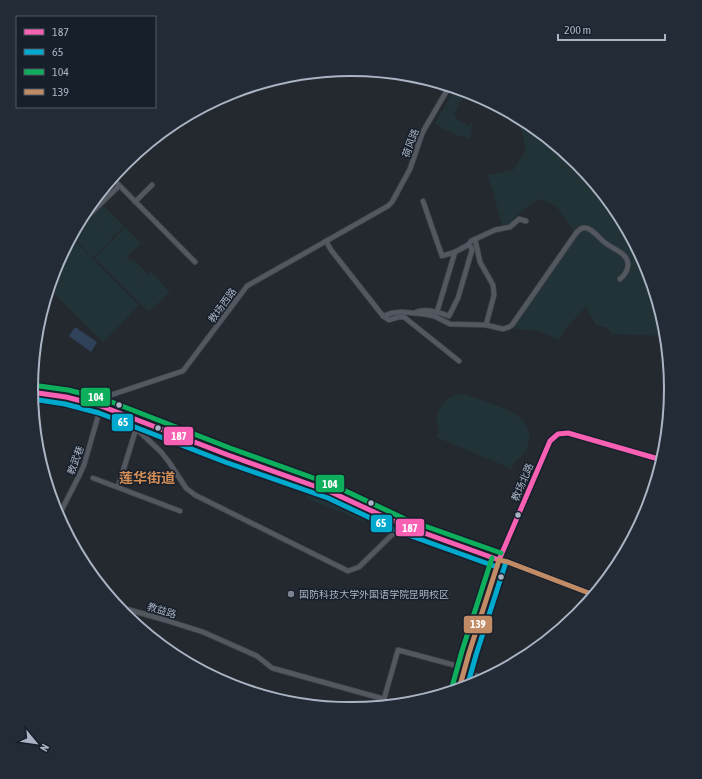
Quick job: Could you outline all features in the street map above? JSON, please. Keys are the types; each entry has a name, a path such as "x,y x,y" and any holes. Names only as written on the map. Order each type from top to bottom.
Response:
{"main road":[{"path":"38,393 86,401 101,406 319,488 402,525 508,562 589,593"}],"street":[{"name":"荷风路","path":"388,206 404,182 422,134 446,91"},
{"path":"116,183 195,262"},
{"path":"135,202 152,185"},
{"path":"98,207 119,186"},
{"path":"423,201 442,256 454,252 468,245 471,241 495,230 510,227 519,219 526,221"},
{"name":"教场西路","path":"101,406 111,395 183,372 247,286 388,206"},
{"path":"383,316 397,312 415,313 434,316 450,324 486,325 503,329 509,327 512,325 574,236 583,227 589,228 605,243 626,257 628,266 620,280"},
{"path":"475,239 480,262 493,284 494,295 486,325"},
{"path":"326,241 331,250 383,316 388,320 399,316 404,317 459,361"},
{"path":"415,313 425,310 448,316 458,298 472,250 468,245"},
{"path":"437,312 454,252"},
{"name":"教武巷","path":"62,509 84,465 101,406"},
{"path":"121,414 161,452 190,492 348,571 359,567 402,525"},
{"path":"144,436 143,429 148,424"},
{"path":"118,487 136,429"},
{"name":"教场北路","path":"462,682 469,653 499,560 550,441 558,434 568,432 656,458"},
{"path":"93,478 180,511"},
{"name":"教益路","path":"129,610 203,632 256,656 272,668 384,699 398,650 465,668"},
{"path":"464,673 477,676"}],"shaded area":[{"path":"452,93 463,97 454,113 457,119 468,126 473,121 470,139 456,135 435,124"},
{"path":"521,126 542,141 557,154 586,183 599,199 622,233 632,251 647,289 659,336 612,334 606,327 596,325 586,307 568,326 559,340 538,331 516,329 515,325 525,309 577,236 556,206 539,199 524,209 509,224 502,225 488,175 513,170 526,150"},
{"path":"103,205 124,226 111,238 91,217"},
{"path":"90,217 112,239 93,258 76,240"},
{"path":"125,227 141,243 127,257 132,262 134,260 148,274 134,288 151,272 170,292 149,312 95,258"},
{"path":"76,242 139,305 103,342 54,293"},
{"path":"462,394 482,400 516,414 524,422 529,434 528,445 521,457 515,461 512,469 436,437 439,431 437,425 438,412 441,407 449,398"},
{"path":"311,487 324,491 369,512 364,522 306,498"}],"water":[{"path":"75,327 97,342 91,352 69,336"}],"transit line":[{"name":"104","path":"38,386 68,390 104,399 230,448 333,485 405,519 501,553"},
{"name":"187","path":"38,393 66,397 101,406 228,455 331,492 402,525 499,560"},
{"name":"65","path":"38,400 65,404 99,413 225,462 328,498 400,532 497,567"},
{"name":"187","path":"499,560 550,441 558,434 568,433 656,458"},
{"name":"104","path":"452,686 492,558"},
{"name":"139","path":"499,560 508,562 589,593"},
{"name":"139","path":"461,683 499,560"},
{"name":"65","path":"469,680 506,562"}],"place":[{"name":"国防科技大学外国语学院昆明校区","path":"291,594"}],"district":[{"name":"莲华街道","path":"147,478"}]}
